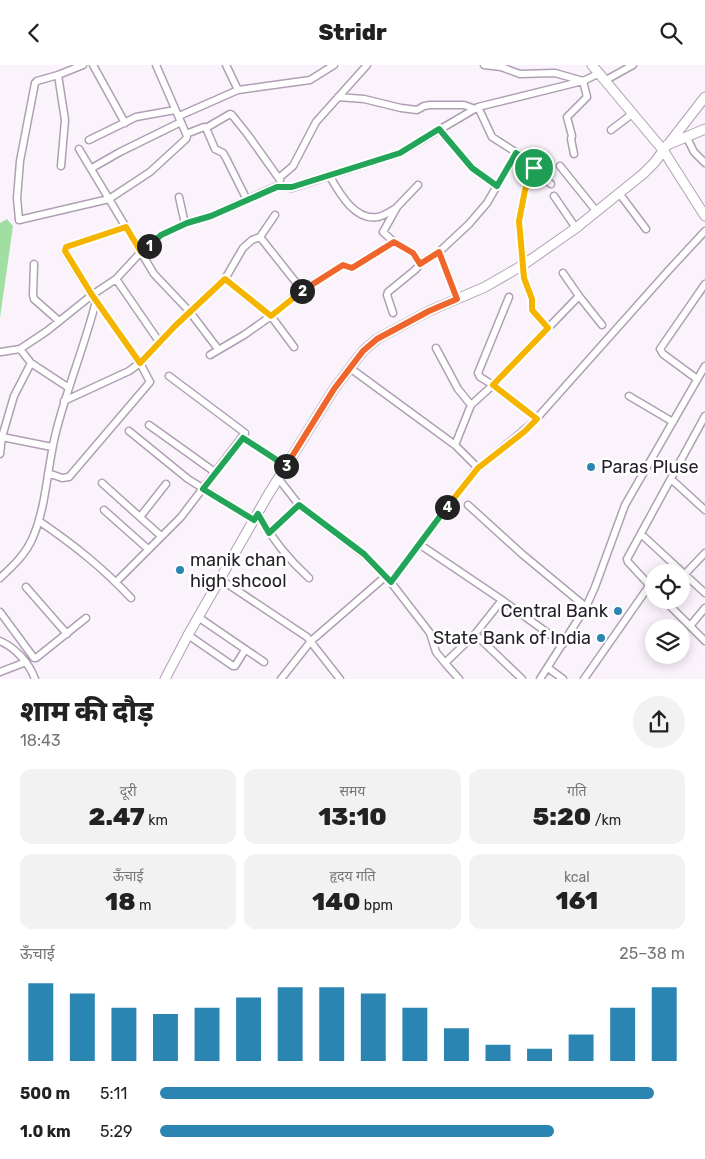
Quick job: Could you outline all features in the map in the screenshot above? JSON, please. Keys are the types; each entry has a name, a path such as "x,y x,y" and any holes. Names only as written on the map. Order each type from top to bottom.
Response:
{"main road":[{"path":"592,65 632,114 665,147 705,216"},
{"path":"165,679 198,617 278,478 334,389 363,351 377,339 429,311 485,287 523,265 576,229 655,162 705,97"},
{"path":"665,147 705,129"}],"street":[{"path":"83,65 37,81 34,87 20,161 17,198 18,219 21,220 109,199 150,172 186,139 186,134 156,65"},
{"path":"94,65 125,123"},
{"path":"226,65 238,90"},
{"path":"92,168 178,116 238,90 310,80 334,65"},
{"path":"279,178 293,165 316,122 367,65"},
{"path":"484,65 501,67 520,74 555,73 582,81"},
{"path":"1,352 20,349 47,331 94,298 161,235 185,224 211,216 277,187 292,187 400,153 477,108 603,77 633,65"},
{"path":"58,75 65,121 61,166"},
{"path":"574,154 567,117 587,97 582,81"},
{"path":"338,97 364,99 417,110 430,105 464,105 477,108 492,137 531,163 551,184"},
{"path":"89,140 141,116 160,114 178,116"},
{"path":"186,134 206,127 230,114 232,115 286,187"},
{"path":"611,130 632,114"},
{"path":"206,127 215,149 226,157 247,200"},
{"path":"439,129 472,168 497,186"},
{"path":"686,136 694,152 705,163"},
{"path":"79,149 154,274 190,311 218,349"},
{"path":"393,313 387,293 415,271 420,264 439,252 469,224 487,203 516,153"},
{"path":"560,167 597,211"},
{"path":"534,168 525,190 519,218 520,239 525,283 532,299 532,310 548,328"},
{"path":"329,175 343,199 360,213 378,217 397,207"},
{"path":"418,185 397,207 383,230 384,234 394,242 413,253 420,264"},
{"path":"619,193 646,229"},
{"path":"179,197 185,224"},
{"path":"554,197 576,229"},
{"path":"64,401 129,371 140,363 190,311 225,279 243,248 252,240 260,237 275,215"},
{"path":"48,473 62,478 69,477 150,382 140,363 94,298 66,254 65,249 126,227"},
{"path":"391,582 475,464 524,432 535,416 705,231"},
{"path":"260,237 302,290"},
{"path":"210,355 271,316 302,290 343,265 352,268 394,242"},
{"path":"439,252 457,299"},
{"path":"34,264 34,299 59,321"},
{"path":"563,273 602,325"},
{"path":"116,279 160,343"},
{"path":"225,279 271,316 294,347"},
{"path":"697,379 663,354 660,349 705,284"},
{"path":"455,445 471,405 493,385 579,296"},
{"path":"509,297 478,373 480,377 535,416"},
{"path":"0,578 20,559 33,539 52,447 64,401 90,326 94,298"},
{"path":"436,348 458,389 471,405"},
{"path":"20,349 31,363 69,388"},
{"path":"0,454 1,437 14,396 31,363"},
{"path":"540,679 586,607 625,505 705,366"},
{"path":"350,368 455,445 475,464"},
{"path":"116,582 181,517 245,433 170,376"},
{"path":"629,396 673,422"},
{"path":"645,580 627,561 705,416"},
{"path":"150,425 216,473"},
{"path":"129,431 175,470 203,489 256,517 287,557 309,578"},
{"path":"1,437 52,447"},
{"path":"243,438 286,466"},
{"path":"278,478 299,505 364,554 386,576 430,633 436,652 459,679"},
{"path":"671,479 705,510"},
{"path":"102,483 161,537"},
{"path":"140,517 166,484"},
{"path":"269,533 299,505"},
{"path":"468,505 522,554 586,607"},
{"path":"104,510 148,549"},
{"path":"38,521 73,544 131,598"},
{"path":"641,534 674,564"},
{"path":"419,544 502,600 562,644"},
{"path":"690,569 705,553"},
{"path":"281,679 313,644 386,576"},
{"path":"220,579 313,644 340,679"},
{"path":"690,579 705,593"},
{"path":"26,587 67,634"},
{"path":"584,679 645,597"},
{"path":"445,663 475,635 502,600"},
{"path":"673,609 683,619"},
{"path":"705,609 690,626 705,641"},
{"path":"0,612 34,659 86,618"},
{"path":"198,617 264,662"},
{"path":"188,635 233,666 235,666 245,650"},
{"path":"475,635 522,679"},
{"path":"0,641 11,647 26,662 36,678"},
{"path":"0,672 26,662"},
{"path":"548,668 563,679"}],"green space":[{"path":"7,219 13,226 0,318 0,223"}],"place":[{"name":"Paras Pluse","path":"591,467"},
{"name":"manik chan high shcool","path":"180,570"},
{"name":"Central Bank","path":"618,611"},
{"name":"State Bank of India","path":"601,638"}],"route":[{"path":"439,129 475,171 497,186 516,153 528,160 534,168 525,190 519,218 520,239 525,283 532,299 531,308 548,328 493,385 537,419 524,432 474,472 391,582 364,554 299,505 269,533 258,514 254,520 203,489 243,438 286,466 334,389 363,351 377,339 429,311 457,299 439,252 420,264 413,253 394,242 352,268 343,265 302,290 271,316 225,279 175,326 140,363 92,295 65,251 66,247 126,227 141,252 161,235 187,223 211,216 279,186 290,188 400,153 439,129"}]}
